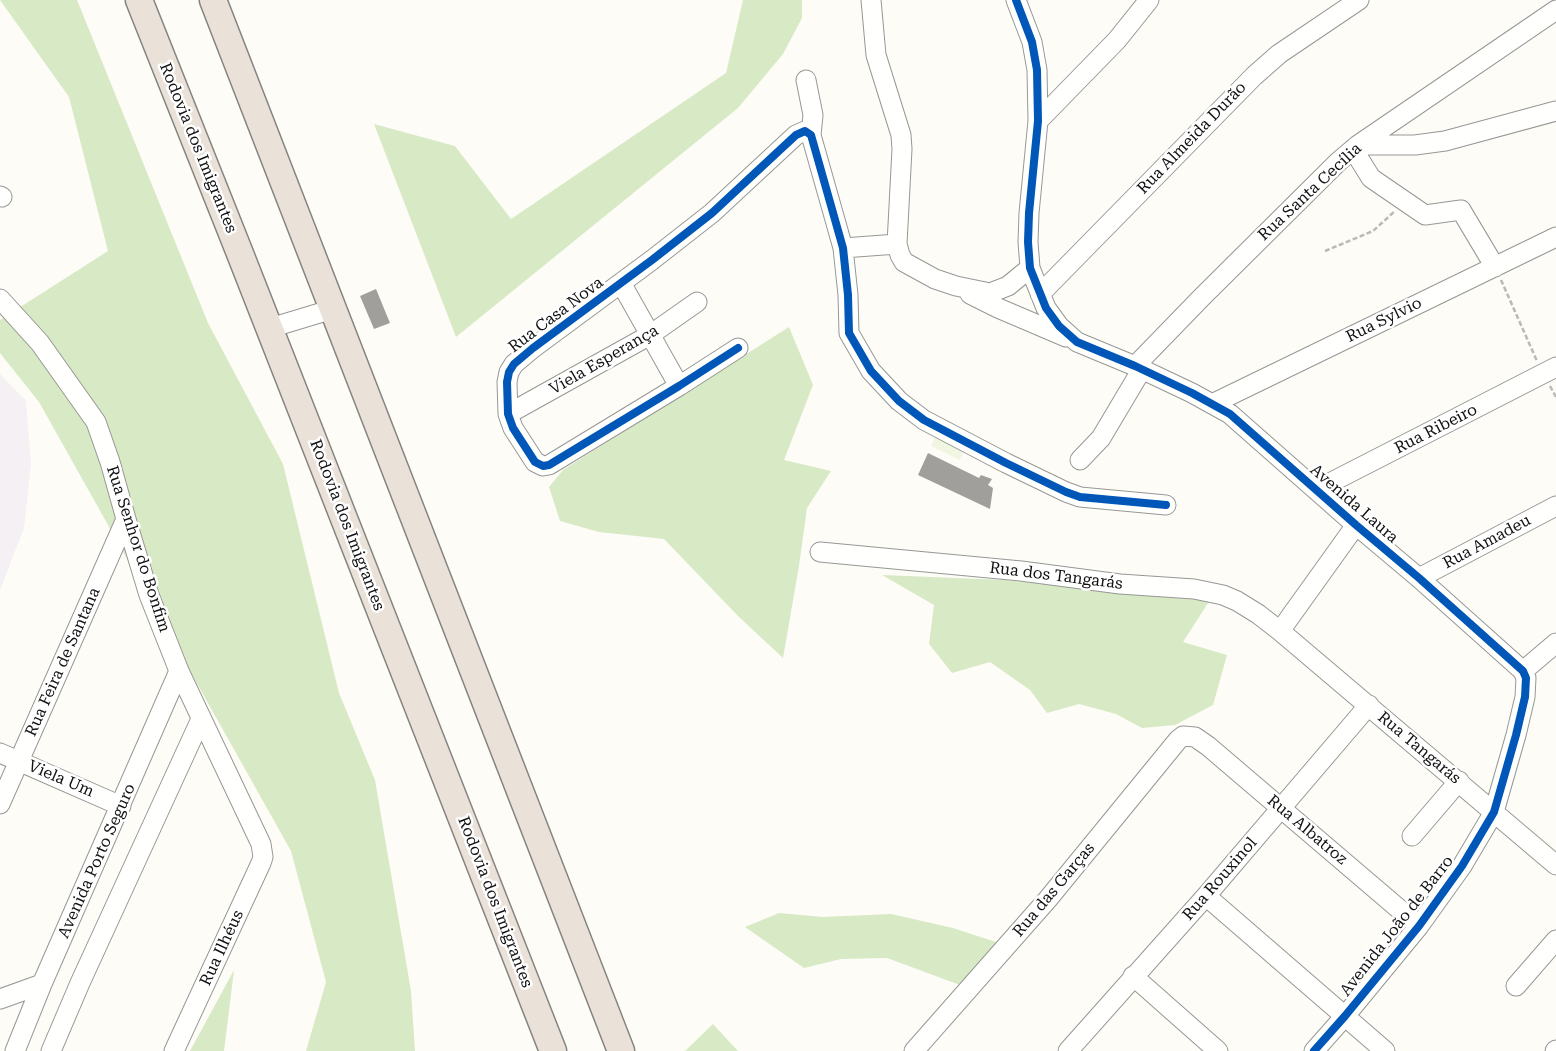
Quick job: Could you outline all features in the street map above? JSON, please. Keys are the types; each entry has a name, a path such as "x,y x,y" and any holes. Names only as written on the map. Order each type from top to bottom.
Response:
{"highway":[{"name":"Rodovia dos Imigrantes","path":"139,0 270,328 553,1051"},
{"path":"213,0 621,1051"}],"street":[{"path":"871,0 876,55 901,135 899,250 904,262 998,308 1077,342"},
{"name":"Avenida Laura","path":"1016,0 1032,42 1037,70 1038,121 1029,213 1028,242 1030,268 1046,308 1059,326 1077,342 1192,393 1230,414 1523,671"},
{"path":"1038,121 1117,40 1149,0"},
{"name":"Rua Almeida Durão","path":"1040,294 1254,76 1279,54 1359,0"},
{"name":"Rua Santa Cecília","path":"1080,460 1101,438 1138,368 1202,296 1338,162 1356,147 1556,10"},
{"path":"806,80 813,114 811,135 843,248 850,333 872,371 899,401 924,420 1006,464 1066,492 1080,496 1166,505"},
{"path":"1495,267 1461,210 1425,215 1371,178 1356,147 1415,145 1446,141 1556,111"},
{"name":"Rua Casa Nova","path":"738,348 549,466 543,466 535,462 513,428 508,414 506,382 514,364 712,213 796,135 804,131 811,135"},
{"name":"Rua Sylvio","path":"1212,404 1556,237"},
{"path":"843,248 899,250"},
{"path":"956,286 990,292 999,291 1030,268"},
{"path":"621,283 679,386"},
{"name":"Rua Senhor do Bonfim","path":"0,299 40,343 96,422 110,462 149,595 179,671 261,844"},
{"name":"Viela Esperança","path":"508,414 650,334 697,302"},
{"path":"270,328 333,309"},
{"name":"Rua Ribeiro","path":"1316,490 1549,370"},
{"name":"Rua Amadeu","path":"1419,578 1556,506"},
{"name":"Rua Feira de Santana","path":"0,804 126,520"},
{"path":"1280,631 1356,525"},
{"name":"Rua dos Tangarás","path":"820,552 1021,571 1120,584 1210,591 1237,601 1280,631"},
{"name":"Rua Tangarás","path":"1280,631 1556,865"},
{"path":"1494,812 1507,771 1525,697 1526,678 1523,671 1556,643"},
{"name":"Avenida Porto Seguro","path":"15,1051 42,984 179,671"},
{"name":"Rua Rouxinol","path":"1068,1051 1206,896 1369,705"},
{"path":"51,1051 80,983 201,719"},
{"name":"Rua das Garças","path":"914,1051 1048,898 1178,740 1189,735 1195,737"},
{"name":"Rua Albatroz","path":"1195,737 1419,926"},
{"name":"Viela Um","path":"0,753 121,806"},
{"path":"1412,836 1458,781"},
{"name":"Avenida João de Barro","path":"1314,1051 1419,926 1462,866 1494,812"},
{"name":"Rua Ilhéus","path":"174,1051 261,863 261,844"},
{"path":"1206,896 1385,1051"},
{"path":"1516,986 1556,940"},
{"path":"1133,976 1218,1051"},
{"path":"0,999 42,984"}],"path":[{"path":"1325,251 1373,231 1405,202"},
{"path":"1495,267 1549,370 1556,397"}],"shaded area":[{"path":"0,374 26,401 31,464 24,528 0,590"}],"green space":[{"path":"0,0 77,0 208,323 283,464 339,693 375,780 411,991 415,1051 306,1051 326,982 291,851 39,402 0,353 0,320 108,251 69,97"},
{"path":"743,0 802,0 802,18 783,54 738,108 456,337 374,124 455,146 511,219 726,73"},
{"path":"789,327 813,385 784,460 831,471 807,508 783,658 739,617 664,539 599,532 560,521 549,487 563,470"},
{"path":"937,433 966,447 960,460 931,446"},
{"path":"882,575 1005,580 1210,600 1183,642 1227,655 1213,705 1175,725 1142,728 1116,714 1079,704 1047,713 1030,690 990,662 952,673 929,644 934,605"},
{"path":"779,913 823,917 891,914 953,928 1002,944 968,988 887,958 841,959 804,968 745,927"},
{"path":"234,970 224,1051 190,1051"},
{"path":"713,1024 738,1051 685,1051"}],"building":[{"path":"376,289 390,323 374,329 360,296"},
{"path":"928,453 979,478 981,475 992,479 988,485 993,488 990,509 918,475"}],"cycle path":[{"path":"1016,0 1032,42 1037,70 1038,121 1029,213 1028,242 1030,268 1046,308 1059,326 1077,342 1135,366 1192,393 1230,414 1419,578 1523,671 1526,678 1525,697 1516,735 1494,812 1462,866 1419,926 1314,1051"},
{"path":"738,348 549,465 543,466 535,462 513,428 508,414 507,382 509,372 514,364 712,213 796,135 805,131 811,135 843,248 848,295 849,333 871,371 899,401 924,420 1066,492 1080,497 1166,505"}]}
